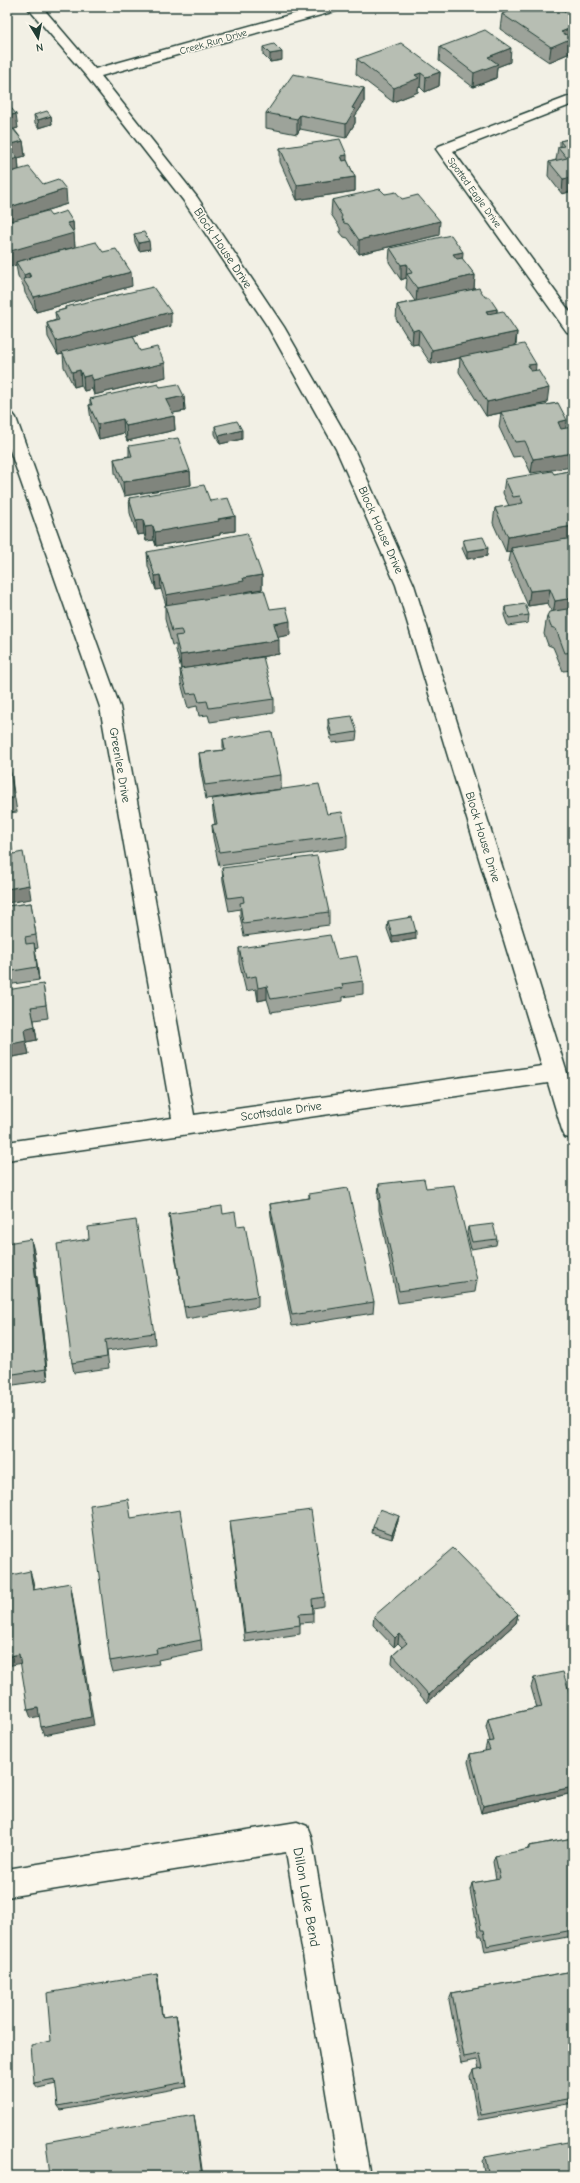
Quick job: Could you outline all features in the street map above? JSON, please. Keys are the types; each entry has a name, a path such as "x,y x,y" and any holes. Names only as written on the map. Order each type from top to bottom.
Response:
{"street":[{"name":"Block House Drive","path":"34,7 92,74 194,204 276,327 345,449 405,585 573,1130"},
{"name":"Creek Run Drive","path":"92,74 334,7"},
{"name":"Spotted Eagle Drive","path":"573,98 444,149 573,328"},
{"name":"Greenlee Drive","path":"7,418 110,707 184,1124"},
{"name":"Scottsdale Drive","path":"7,1151 184,1124 556,1073"},
{"name":"Dillon Lake Bend","path":"7,1882 297,1836 355,2176"}],"building":[{"path":"519,7 558,7 573,17 573,27 561,32 572,38 551,47 502,14"},
{"path":"485,30 511,48 488,57 498,64 474,73 440,47"},
{"path":"401,43 440,72 426,77 421,73 415,75 419,78 394,88 357,59"},
{"path":"274,44 282,52 270,54 263,47"},
{"path":"293,74 364,88 352,108 355,109 346,124 300,115 297,119 266,113"},
{"path":"7,103 16,114 7,116"},
{"path":"47,111 51,116 38,120 34,115"},
{"path":"13,129 23,141 8,145 18,158 7,161 7,131"},
{"path":"573,138 573,177 563,179 549,162 567,158 558,147 564,146 560,141"},
{"path":"340,139 347,155 341,156 343,161 347,160 355,177 297,185 280,148"},
{"path":"29,167 43,184 58,179 66,189 7,208 7,173"},
{"path":"380,189 385,194 396,192 402,199 418,195 440,221 359,240 348,224 344,223 341,218 342,216 332,200"},
{"path":"47,211 51,216 66,211 73,222 67,223 74,233 7,252 7,230 9,229 7,222"},
{"path":"144,232 149,241 139,243 134,234"},
{"path":"451,235 463,252 453,254 457,259 462,258 475,275 417,288 407,274 412,273 407,264 401,265 390,248"},
{"path":"96,242 103,252 116,249 131,272 34,297 23,279 31,277 29,273 24,275 16,262"},
{"path":"153,287 171,312 56,341 47,323 59,320 55,312 66,309 65,307"},
{"path":"479,288 485,297 489,297 497,309 486,311 488,314 503,311 517,332 432,350 419,329 413,331 397,305"},
{"path":"133,336 140,351 157,347 165,363 93,380 91,375 83,377 80,370 72,372 62,352"},
{"path":"524,344 536,364 528,365 531,371 538,370 549,388 487,402 460,357"},
{"path":"158,384 160,387 178,384 184,396 166,400 174,416 126,426 123,419 98,424 89,405 92,405 90,399"},
{"path":"558,403 567,420 558,422 561,429 572,427 573,429 573,453 533,459 525,441 515,442 501,412"},
{"path":"237,421 242,430 219,436 215,426"},
{"path":"178,438 190,471 123,482 114,459 132,456 129,446"},
{"path":"573,470 573,526 508,537 495,508 523,503 520,496 513,497 505,479 552,471 554,474"},
{"path":"204,485 210,501 228,498 235,516 218,519 219,521 155,532 153,526 145,527 143,520 136,521 129,498"},
{"path":"247,533 262,575 243,578 244,581 166,595 160,575 155,576 147,552"},
{"path":"483,537 488,548 467,551 463,540"},
{"path":"573,538 573,598 555,601 550,589 530,591 511,548"},
{"path":"264,590 270,609 286,607 290,621 274,624 279,640 180,655 175,636 183,635 181,630 172,631 165,605"},
{"path":"525,604 529,615 509,618 505,607"},
{"path":"573,608 573,652 565,653 556,629 551,627 547,616 549,612"},
{"path":"263,657 274,699 209,708 207,701 199,702 196,693 187,694 180,669"},
{"path":"352,716 357,732 332,736 328,719"},
{"path":"7,718 9,731 7,732"},
{"path":"272,732 281,775 205,785 199,753 225,750 223,739"},
{"path":"7,768 10,768 14,798 7,799"},
{"path":"319,784 327,814 342,812 347,835 219,852 212,825 217,824 212,799"},
{"path":"11,843 13,854 23,852 29,885 7,889 7,844"},
{"path":"317,856 329,912 243,923 240,903 244,902 243,896 228,898 222,868"},
{"path":"31,903 36,935 25,937 26,944 34,943 37,967 7,972 7,906"},
{"path":"412,917 416,932 392,936 388,921"},
{"path":"330,935 337,959 357,956 363,981 342,984 343,988 271,999 267,986 258,988 256,976 246,978 239,948"},
{"path":"43,984 46,1005 31,1007 35,1027 24,1030 26,1041 7,1045 7,990"},
{"path":"424,1179 426,1188 454,1185 477,1280 399,1291 379,1199 381,1198 379,1184"},
{"path":"348,1188 374,1302 292,1315 270,1204 310,1198 309,1194"},
{"path":"222,1206 223,1214 235,1212 237,1226 245,1225 258,1296 184,1307 169,1214"},
{"path":"136,1220 154,1333 105,1340 107,1357 72,1363 57,1244 89,1239 88,1227"},
{"path":"493,1224 497,1239 472,1242 468,1227"},
{"path":"31,1239 46,1369 7,1375 7,1243"},
{"path":"128,1499 131,1518 180,1510 201,1640 156,1649 157,1653 110,1661 90,1505"},
{"path":"380,1509 399,1516 392,1534 373,1527"},
{"path":"311,1510 324,1597 312,1599 313,1613 299,1614 300,1625 245,1633 230,1521"},
{"path":"453,1548 518,1614 429,1695 393,1655 407,1643 399,1634 395,1638 374,1616"},
{"path":"30,1571 33,1590 70,1583 91,1717 41,1727 38,1708 28,1710 19,1654 7,1657 7,1576"},
{"path":"563,1672 573,1701 573,1787 483,1806 470,1754 490,1750 487,1742 494,1741 488,1719 542,1707 534,1678"},
{"path":"573,1838 573,1930 487,1946 484,1930 481,1930 472,1883 500,1878 495,1856 529,1849 529,1846"},
{"path":"573,1971 573,2098 481,2115 473,2070 483,2068 480,2054 464,2057 452,1993"},
{"path":"157,1974 162,2017 176,2015 185,2082 58,2106 55,2079 34,2083 31,2045 51,2041 47,1993"},
{"path":"194,2115 202,2176 50,2176 46,2142"},
{"path":"573,2141 573,2176 489,2176 485,2157"}]}
